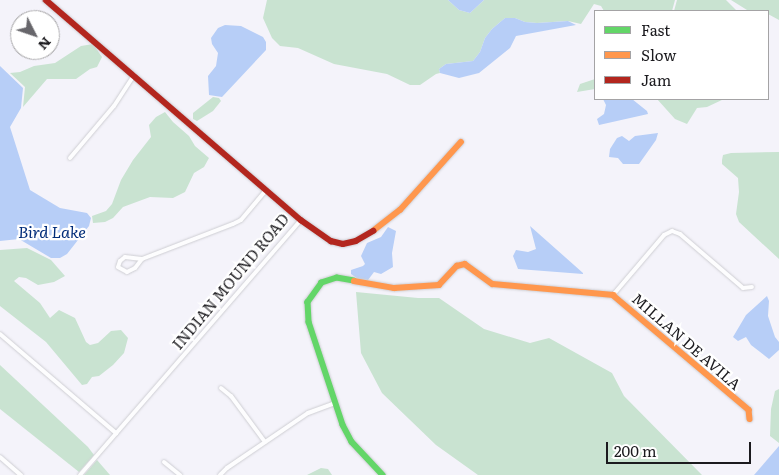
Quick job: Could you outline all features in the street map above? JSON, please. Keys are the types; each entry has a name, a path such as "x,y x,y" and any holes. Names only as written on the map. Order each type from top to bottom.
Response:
{"street":[{"name":"INDIAN MOUND ROAD","path":"46,0 300,220 80,475"},
{"path":"70,158 114,106 134,76"},
{"path":"300,220 331,241 343,244 356,241 400,210 461,142"},
{"path":"142,259 135,268 126,272 118,266 120,260 126,257 142,259 234,224 241,220 266,190"},
{"path":"613,295 664,235 672,231 680,234 743,288 752,287"},
{"name":"MILLAN DE AVILA","path":"383,475 352,442 343,425 309,322 308,302 322,283 337,278 394,288 438,285 457,266 465,264 492,284 613,295 625,303 749,410 750,419"},
{"path":"0,334 116,434"},
{"path":"221,388 231,396 265,442"},
{"path":"220,475 227,468 308,413 336,403"},
{"path":"0,457 21,475"},
{"path":"164,462 180,475"}],"green space":[{"path":"267,0 448,0 459,10 470,13 484,0 675,0 672,10 603,10 601,6 594,4 581,24 568,21 537,23 525,22 515,18 505,18 485,38 480,52 473,61 446,64 439,69 440,73 420,85 410,85 387,74 334,64 298,48 280,46 272,38 263,18"},
{"path":"677,0 726,0 736,10 674,10"},
{"path":"731,0 779,0 779,20 769,15 769,10 747,10"},
{"path":"93,44 102,57 97,67 90,69 76,79 47,79 23,107 25,87 10,73 20,72 34,66 55,63 81,46"},
{"path":"594,79 594,89 577,92 580,84"},
{"path":"213,97 219,98 221,101 213,111 197,121 193,119 193,113"},
{"path":"658,100 722,100 707,107 697,108 687,124 675,119"},
{"path":"165,112 189,136 195,146 209,158 204,167 194,173 185,192 173,198 150,197 123,207 113,218 105,222 93,223 92,216 106,211 112,204 121,180 133,160 151,137 149,125 156,117"},
{"path":"779,152 779,259 739,222 736,214 739,192 738,178 722,164 722,160 723,155 731,153"},
{"path":"27,248 51,260 65,276 54,282 38,285 26,278 19,277 14,281 40,303 50,318 59,310 75,318 86,342 90,345 98,343 111,331 121,330 128,338 124,353 99,376 92,377 87,384 82,385 46,342 0,306 0,250"},
{"path":"356,292 418,298 439,298 484,329 530,343 549,338 612,373 624,396 702,475 478,475 436,445 382,393 361,353"},
{"path":"0,365 88,447 94,455 79,472 0,409"},
{"path":"779,389 779,443 770,436 771,409 775,391"},
{"path":"97,460 110,475 84,475"},
{"path":"321,468 328,469 332,475 307,475"}],"water":[{"path":"448,0 484,0 470,13 459,10"},
{"path":"505,18 515,18 525,22 537,23 568,21 576,25 516,36 510,48 479,73 459,78 440,73 439,69 446,64 473,61 480,52 485,38"},
{"path":"225,25 241,26 263,37 266,42 266,50 222,97 209,95 208,76 216,66 218,53 212,44 211,38 218,28"},
{"name":"Bird Lake","path":"0,66 23,88 21,108 10,127 30,190 60,208 87,213 91,218 89,226 67,254 60,258 51,258 19,239 0,241"},
{"path":"604,100 633,100 648,114 599,125 597,119 604,114 606,105"},
{"path":"658,133 656,140 639,164 623,164 618,158 609,157 610,149 617,138 622,136 629,141 635,136"},
{"path":"530,226 583,274 518,269 513,256 516,250 528,252 536,249"},
{"path":"388,227 396,231 392,253 393,267 381,274 374,272 368,280 358,279 351,274 351,270 365,264 361,256 367,243 381,237"},
{"path":"767,296 769,301 768,316 775,337 779,342 779,350 769,359 751,345 746,337 738,341 733,337 746,315"},
{"path":"779,446 779,475 754,475"}],"traffic: fast":[{"path":"354,281 337,278 322,283 308,302 309,322 343,425 352,442 383,475"}],"traffic: slow":[{"path":"373,231 400,210 461,142"},
{"path":"354,281 394,288 439,285 457,266 465,264 493,284 613,295 749,410 750,419"}],"traffic: jam":[{"path":"46,0 301,220 331,241 343,244 356,241 373,231"}]}
